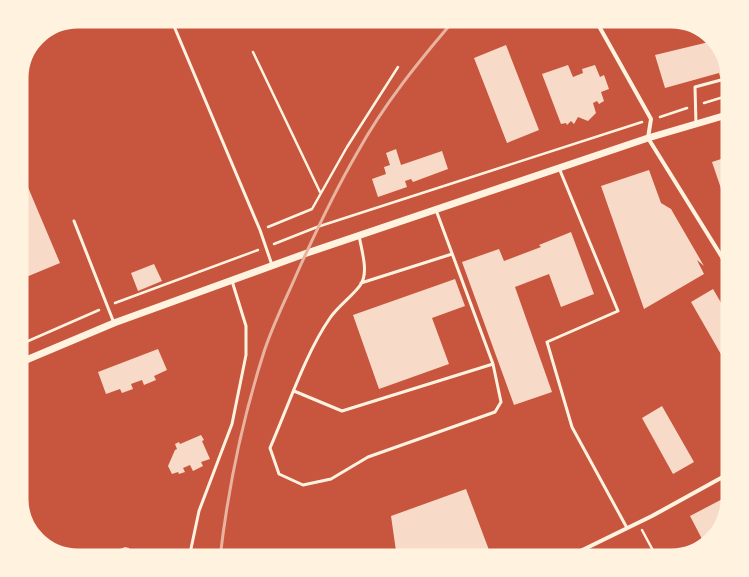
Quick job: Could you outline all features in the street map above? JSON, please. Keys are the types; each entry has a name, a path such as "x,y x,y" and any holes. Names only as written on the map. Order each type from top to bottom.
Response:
{"street":[{"path":"599,26 651,119 648,138 723,259"},
{"path":"26,360 114,323 232,279 648,138 723,116"},
{"path":"580,551 638,523 723,477"}],"lane":[{"path":"174,26 267,247 272,265"},
{"path":"696,124 695,87 721,80"},
{"path":"558,168 618,311 547,342 572,427 627,528"},
{"path":"436,209 493,364 501,402 495,412 368,457 331,479 303,485 279,474 270,448 314,345 330,317 362,283 452,254"},
{"path":"74,221 114,323"},
{"path":"359,236 364,271 362,283"},
{"path":"191,551 199,511 232,424 246,355 246,326 232,279"},
{"path":"294,391 342,411 493,364"}],"path":[{"path":"253,52 320,192"},
{"path":"260,230 312,209 320,192 347,146 398,67"},
{"path":"26,342 107,306 317,227 723,97"},
{"path":"638,523 653,551"}],"building":[{"path":"708,42 718,55 723,72 723,84 719,73 665,88 655,55"},
{"path":"506,45 539,130 507,143 474,58"},
{"path":"568,65 573,77 583,73 582,69 595,65 600,77 604,75 609,89 601,92 604,101 599,104 597,101 593,103 596,113 588,121 578,117 574,124 571,121 567,125 566,123 561,124 542,74"},
{"path":"396,149 401,165 442,151 448,169 413,182 411,179 405,181 407,187 378,197 372,179 386,174 384,167 390,165 386,153"},
{"path":"723,158 723,194 712,162"},
{"path":"649,170 661,203 671,209 704,266 697,260 704,274 644,309 601,186"},
{"path":"26,183 60,263 26,277"},
{"path":"571,232 594,294 561,307 549,274 515,287 552,392 514,405 462,262 499,249 504,261 541,247 539,245"},
{"path":"154,264 162,281 138,291 131,273"},
{"path":"455,279 465,306 432,318 449,364 379,389 353,315"},
{"path":"713,289 723,306 723,358 691,302"},
{"path":"158,349 167,370 154,376 156,380 144,385 142,380 131,384 133,389 122,393 120,389 106,394 98,372"},
{"path":"662,406 694,462 673,474 642,418"},
{"path":"201,435 210,459 201,462 203,466 193,471 190,465 183,468 185,472 172,474 168,466 175,450 177,449 175,444 179,442 180,444"},
{"path":"466,489 489,551 396,551 391,516"},
{"path":"723,499 723,505 716,525 706,537 702,539 690,516"},
{"path":"125,547 129,548 130,551 115,551"}],"railway":[{"path":"221,551 227,506 242,430 255,380 279,313 326,211 367,135 390,100 449,26"}]}
